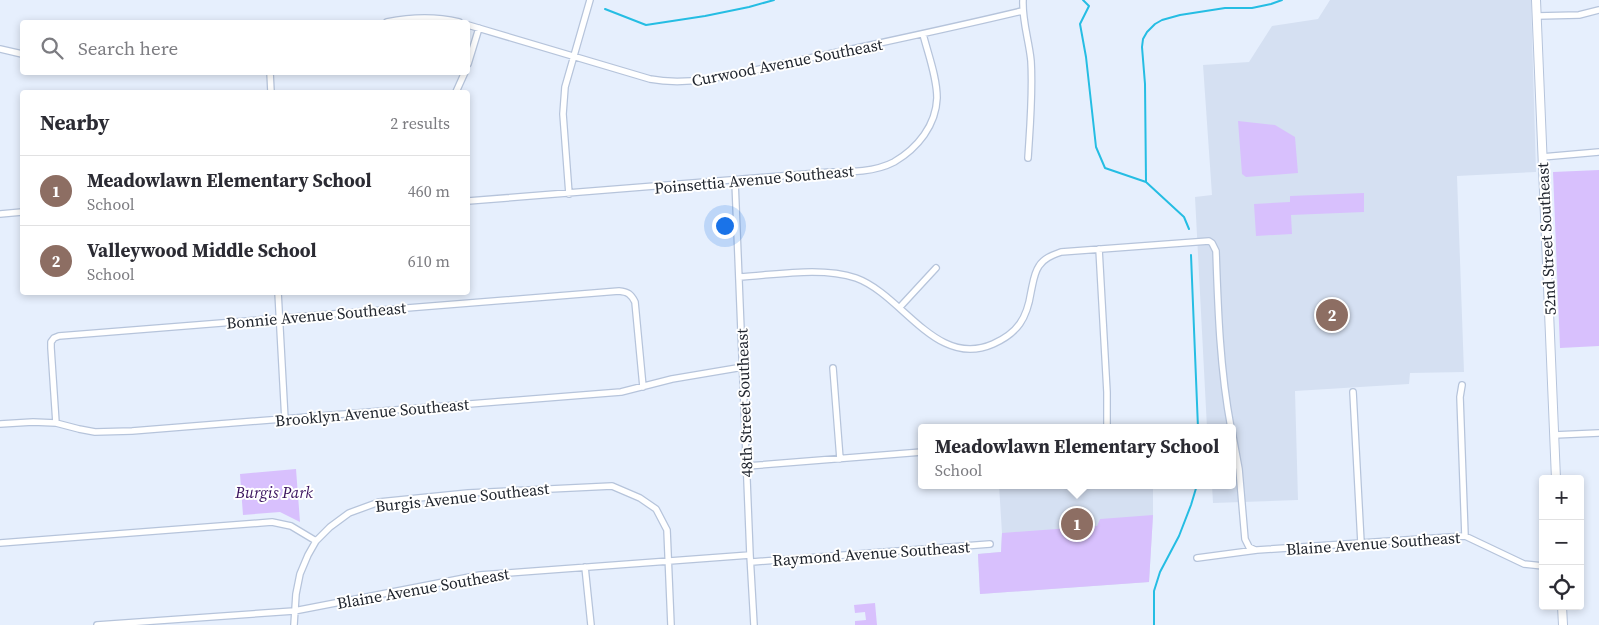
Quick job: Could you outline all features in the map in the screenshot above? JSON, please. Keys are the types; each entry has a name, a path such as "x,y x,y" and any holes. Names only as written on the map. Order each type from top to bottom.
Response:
{"main road":[{"name":"52nd Street Southeast","path":"1536,0 1556,475"},
{"path":"1562,610 1563,625"}],"street":[{"path":"569,194 563,114 565,87 590,0"},
{"path":"1022,0 1022,11 1031,59 1032,91 1028,158"},
{"path":"1537,16 1579,15 1599,10"},
{"name":"Curwood Avenue Southeast","path":"470,26 650,79 664,82 686,82 734,74 1022,11"},
{"path":"398,20 410,18 448,20"},
{"path":"470,57 479,28"},
{"name":"Poinsettia Avenue Southeast","path":"470,201 830,172 855,172 894,162 925,135 936,110 936,83 923,34"},
{"path":"0,48 20,53"},
{"path":"270,75 270,90"},
{"path":"457,90 464,75"},
{"path":"1542,157 1599,152"},
{"name":"48th Street Southeast","path":"735,180 754,625"},
{"path":"0,214 20,212"},
{"path":"739,277 838,273 858,279 876,289 939,340 962,349 977,348 1003,339 1017,328 1028,309 1033,281 1039,266 1047,258 1061,252 1204,241 1212,243 1216,251 1219,338 1225,394 1231,424"},
{"path":"1099,249 1107,424"},
{"path":"900,307 936,268"},
{"name":"Bonnie Avenue Southeast","path":"56,423 51,342 54,338 64,335 279,319 341,312 619,292 628,292 635,302 643,387"},
{"path":"278,295 285,420"},
{"name":"Brooklyn Avenue Southeast","path":"0,424 56,423 79,429 111,432 285,420 621,392 672,380 743,367"},
{"path":"833,368 840,459"},
{"path":"1462,386 1460,397 1465,536"},
{"path":"1353,392 1361,543"},
{"path":"1554,435 1599,433"},
{"path":"1236,449 1240,469 1245,539 1249,548 1257,550"},
{"path":"747,466 918,452"},
{"name":"Burgis Avenue Southeast","path":"294,625 294,611 300,574 308,555 316,542 330,527 349,513 379,502 468,493 612,486 640,498 656,509 667,530 671,625"},
{"path":"0,544 272,522 291,526 316,542"},
{"name":"Blaine Avenue Southeast","path":"1196,558 1257,550 1465,536 1524,564 1539,566"},
{"name":"Raymond Avenue Southeast","path":"752,562 990,544"},
{"name":"Blaine Avenue Southeast","path":"98,625 294,611 480,575 750,555"},
{"path":"585,567 591,625"}],"shaded area":[{"path":"1330,0 1531,0 1536,172 1457,176 1464,372 1410,373 1409,384 1295,391 1298,500 1213,503 1212,489 1236,489 1236,424 1207,424 1195,197 1212,195 1203,65 1249,62 1272,26 1318,19"},
{"path":"999,489 1153,489 1149,582 980,594 978,554 1001,552 1002,533"}],"green space":[{"path":"1238,121 1275,125 1295,137 1298,173 1246,177 1242,174"},
{"path":"1599,170 1599,346 1560,348 1553,172"},
{"path":"1364,193 1364,212 1291,215 1292,234 1256,236 1254,204 1290,202 1290,196"},
{"name":"Burgis Park","path":"296,469 300,522 280,512 243,515 240,474"},
{"path":"1153,515 1149,582 980,594 978,554 1001,552 1002,533 1097,526 1100,519"},
{"path":"875,603 877,625 855,625 855,621 866,620 865,612 855,613 854,605"}],"waterway":[{"path":"605,9 646,25 705,16 774,0"},
{"path":"1083,0 1089,6 1080,24 1086,57 1096,147 1105,168 1146,182 1184,217 1189,229"},
{"path":"1146,182 1145,84 1142,47 1143,39 1147,32 1162,20 1180,15 1225,8 1252,8 1282,0"},
{"path":"1191,255 1198,424"},
{"path":"1154,625 1154,591 1160,572 1179,536 1196,489"}],"place":[{"name":"Valleywood Middle School","path":"1332,315"},
{"name":"Meadowlawn Elementary School","path":"1077,524"}]}
